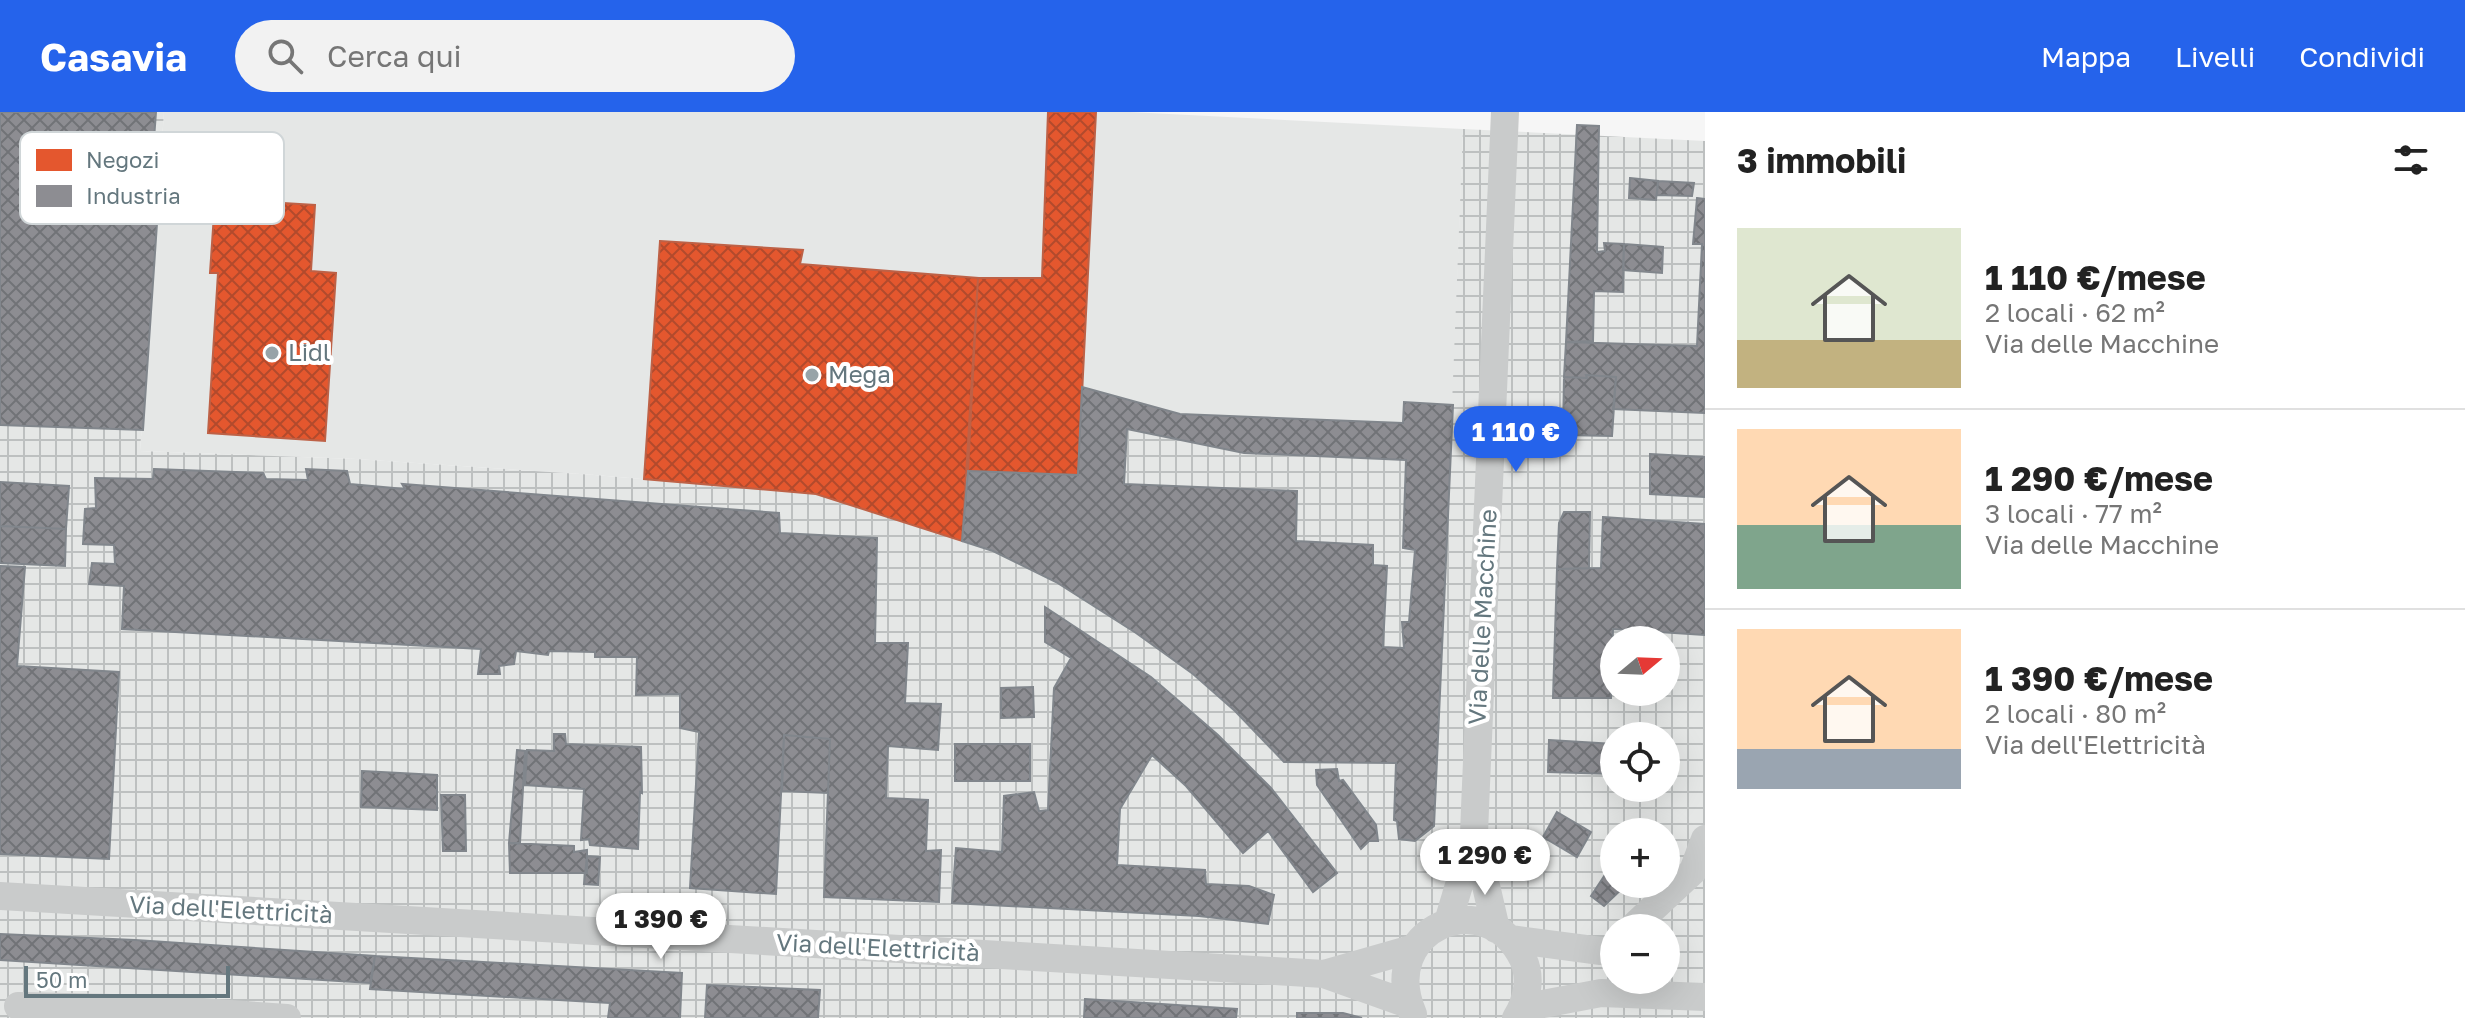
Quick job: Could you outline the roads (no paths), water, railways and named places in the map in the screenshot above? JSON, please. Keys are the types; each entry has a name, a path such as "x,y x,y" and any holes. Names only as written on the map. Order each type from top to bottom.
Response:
{"street":[{"name":"Via delle Macchine","path":"1448,922 1474,834 1505,112"},
{"name":"Via delle Macchine","path":"1474,834 1503,934 1517,947 1526,965 1528,985 1519,1013"},
{"path":"1647,914 1693,871 1705,839"},
{"name":"Via dell'Elettricità","path":"0,896 1324,974 1415,948"},
{"path":"1412,1011 1404,977 1408,959 1431,930 1448,922 1467,920 1486,923 1503,934 1600,945"},
{"path":"1594,994 1596,962 1600,957"},
{"name":"Via dell'Elettricità","path":"1324,974 1412,1011"},
{"path":"1519,1013 1594,994 1705,997"},
{"path":"35,1018 18,1006 160,1009 287,1018"}],"place":[{"name":"Lidl","path":"272,353"},
{"name":"Mega","path":"812,375"}]}
